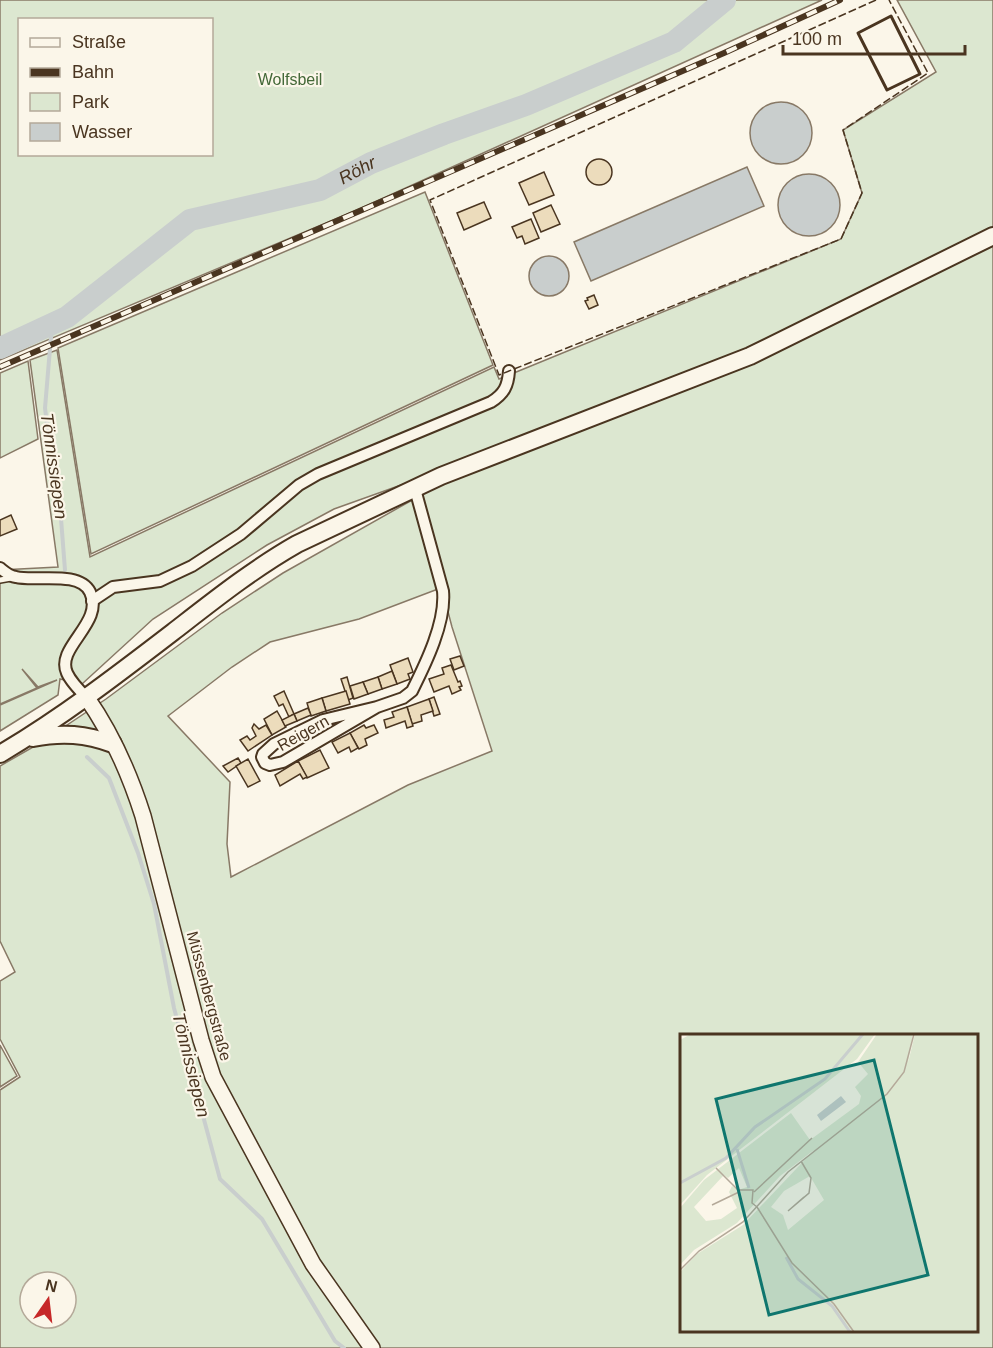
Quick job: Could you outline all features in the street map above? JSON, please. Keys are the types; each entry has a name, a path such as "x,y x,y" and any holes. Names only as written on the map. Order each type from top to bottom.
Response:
{"main road":[{"path":"0,754 87,698 274,557 318,533 501,452 750,356 993,236"},
{"name":"Müssenbergstraße","path":"87,698 133,785 213,1077 313,1264 372,1348"},
{"path":"24,740 54,734 81,734 113,744"}],"street":[{"path":"92,601 113,587 160,581 174,575 206,558 241,534 294,489 318,474 491,402 504,391 509,379 509,371"},
{"name":"Reigern","path":"377,707 283,762 270,765 265,763 262,757 268,748 309,726 333,717 377,707 403,698 412,691 444,610 443,591 415,489"},
{"path":"0,568 16,577 50,578 76,582 90,591 92,601 89,619 68,651 65,665 67,674 87,698"}],"lane":[{"path":"0,580 16,577"}],"green space":[{"name":"Wolfsbeil","path":"0,0 822,0 357,210 0,360"},
{"path":"897,0 993,0 993,1348 0,1348 0,1090 20,1077 0,1039 0,981 15,972 0,941 0,766 40,743 106,699 222,613 283,573 414,499 438,589 359,619 270,642 232,667 168,716 230,782 227,844 231,877 408,785 492,751 452,627 415,480 334,509 267,545 153,619 82,684 60,679 58,695 0,731 0,705 57,680 38,687 22,669 37,688 0,704 0,570 58,567 30,360 57,350 90,557 494,367 499,379 841,239 862,193 843,130 936,72"},
{"path":"425,192 493,365 91,554 58,348"},
{"path":"28,361 38,439 0,458 0,373"},
{"path":"0,1045 17,1076 0,1087"}],"water":[{"path":"781,102 793,104 803,111 810,121 812,133 810,145 803,155 793,162 781,164 769,162 759,155 752,145 750,133 752,121 759,111 769,104"},
{"path":"747,167 764,206 591,281 574,242"},
{"path":"803,174 815,174 831,183 838,193 840,205 838,217 831,227 815,236 803,236 792,231 783,222 778,211 778,199 783,188 792,179"},
{"path":"549,256 563,262 569,276 563,290 549,296 535,290 529,276 535,262"}],"building":[{"path":"599,159 608,163 612,172 608,181 599,185 590,181 586,172 590,163"},
{"path":"544,172 554,195 529,205 519,183"},
{"path":"484,202 491,218 464,230 457,213"},
{"path":"551,205 560,224 541,232 533,213"},
{"path":"531,219 539,238 525,244 522,236 517,238 512,227"},
{"path":"594,295 598,305 589,309 585,301"},
{"path":"11,515 17,529 0,536 0,520"},
{"path":"460,656 464,666 454,670 450,659"},
{"path":"408,658 413,672 408,674 410,679 397,684 390,665"},
{"path":"451,665 462,686 459,687 461,690 452,694 449,686 434,692 429,679 444,674 442,668"},
{"path":"392,671 397,684 382,689 378,677"},
{"path":"347,677 353,698 348,700 341,679"},
{"path":"378,677 382,689 368,694 363,682"},
{"path":"363,682 368,694 354,699 350,686"},
{"path":"284,691 294,714 289,717 283,704 279,706 274,696"},
{"path":"346,691 350,704 326,711 322,698"},
{"path":"434,697 440,714 434,716 429,699"},
{"path":"322,698 326,711 311,716 307,703"},
{"path":"429,699 433,711 421,715 422,721 412,724 407,707"},
{"path":"407,707 413,726 407,728 405,721 386,728 384,720 394,717 392,712"},
{"path":"308,708 311,715 297,721 294,714"},
{"path":"277,711 286,727 272,735 264,719"},
{"path":"294,714 297,721 285,726 282,720"},
{"path":"254,724 259,729 266,725 272,735 248,751 240,740 247,736 250,740 256,736 252,728"},
{"path":"364,725 366,728 374,725 378,733 365,739 367,745 359,749 350,733"},
{"path":"350,733 358,748 351,752 349,747 338,753 332,742"},
{"path":"320,750 329,768 307,778 298,761"},
{"path":"238,758 241,763 228,772 223,766"},
{"path":"248,759 260,781 248,787 236,766"},
{"path":"298,761 307,777 303,779 300,774 280,786 275,775"}],"waterway":[{"name":"Röhr","path":"0,348 67,317 190,220 320,190 371,163 526,105 674,42 725,0"},
{"name":"Tönnissiepen","path":"52,325 45,408 58,480 65,570"},
{"name":"Tönnissiepen","path":"87,757 109,778 138,853 154,904 174,1008 220,1179 262,1219 335,1341 344,1348"}],"railway":[{"path":"0,367 724,53 840,0"}],"fence":[{"path":"876,0 430,200 499,375 841,239 862,193 843,130 928,73 889,0"}],"wall":[{"path":"891,16 920,74 887,90 858,33 891,16"}]}
